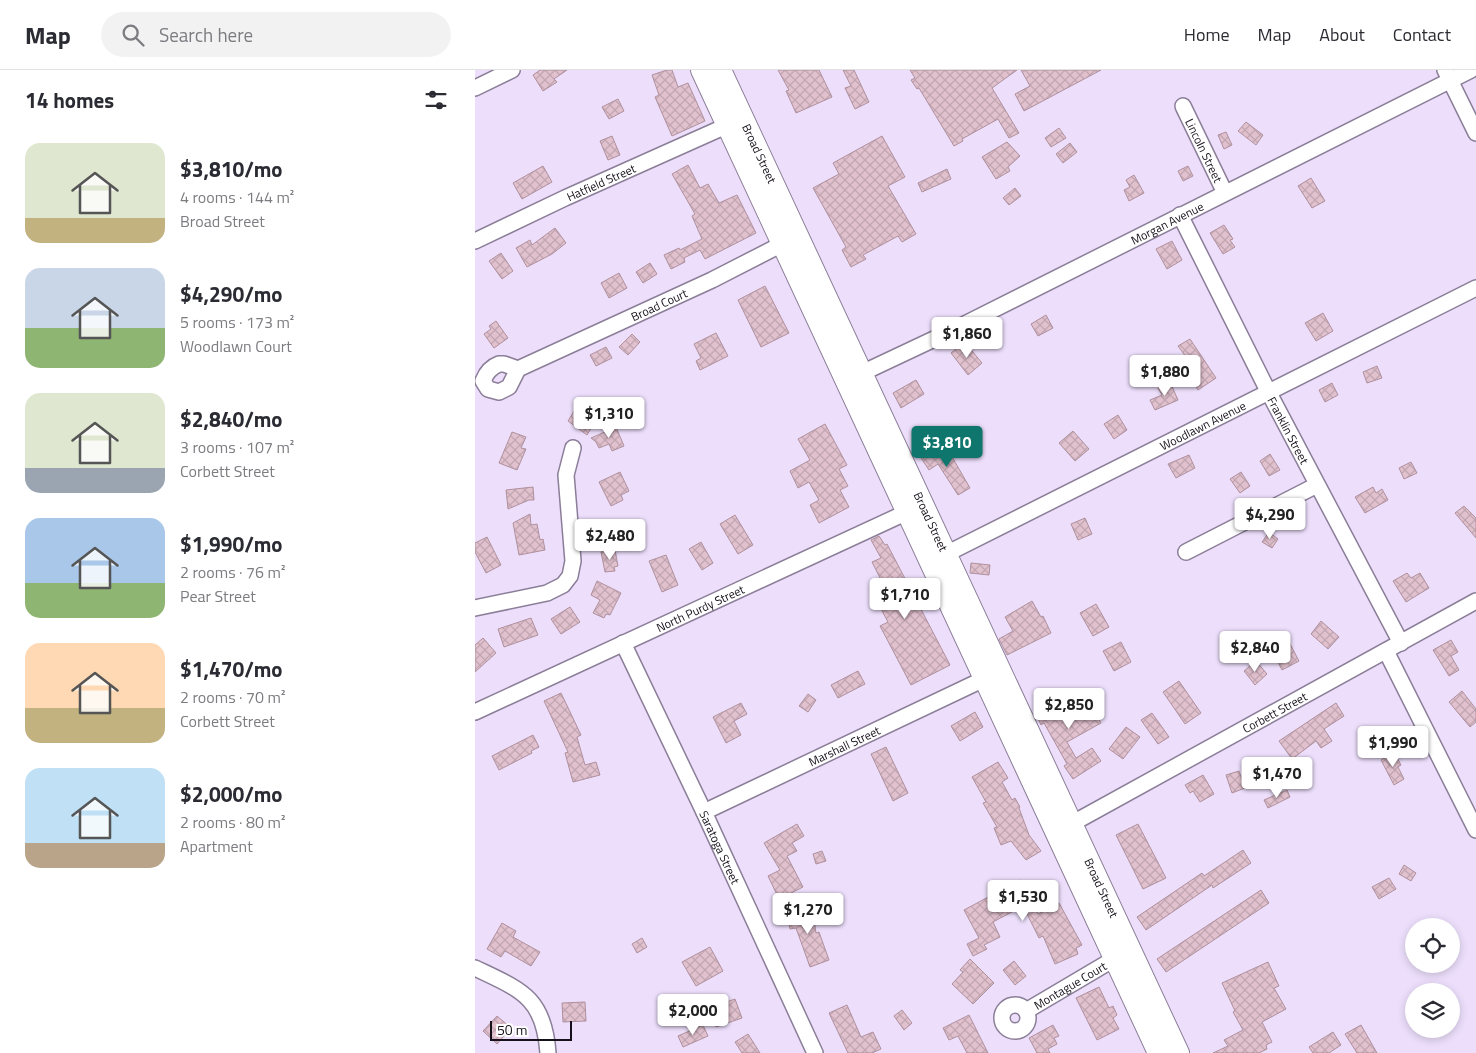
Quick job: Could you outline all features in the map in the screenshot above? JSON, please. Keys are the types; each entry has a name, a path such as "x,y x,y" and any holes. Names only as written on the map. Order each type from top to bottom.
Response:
{"main road":[{"name":"Broad Street","path":"701,70 726,126 862,373 916,508"},
{"name":"Broad Street","path":"721,70 789,241 939,558 1073,823 1179,1053"},
{"name":"Broad Street","path":"939,558 984,679 1158,1053"}],"street":[{"path":"475,88 512,70"},
{"name":"Morgan Avenue","path":"862,373 949,332 1225,193 1447,75 1471,70"},
{"path":"1447,75 1476,133"},
{"name":"Lincoln Street","path":"1183,106 1225,193"},
{"name":"Hatfield Street","path":"475,241 565,198 726,126"},
{"name":"Franklin Street","path":"1180,215 1317,486 1401,643"},
{"name":"Broad Court","path":"518,369 712,280 789,241"},
{"name":"Woodlawn Avenue","path":"939,558 1476,288"},
{"path":"475,608 547,593 563,585 570,576 573,562 566,475 573,448"},
{"path":"1186,552 1317,486"},
{"name":"North Purdy Street","path":"475,712 916,508"},
{"name":"Corbett Street","path":"1073,823 1476,601"},
{"name":"Saratoga Street","path":"623,643 704,812 815,1053"},
{"path":"1386,651 1476,830"},
{"name":"Marshall Street","path":"704,812 984,679"},
{"name":"Montague Court","path":"1026,1011 1114,959"},
{"path":"475,968 515,988 530,1000 543,1019 547,1033 548,1053"}],"building":[{"path":"540,70 567,70 554,79 557,82 543,91 533,75"},
{"path":"672,70 678,87 688,83 705,121 672,136 655,97 659,95 652,75"},
{"path":"778,70 819,70 832,97 796,113 786,91 789,90"},
{"path":"843,70 854,70 869,102 855,109 845,88 851,86"},
{"path":"910,70 1017,70 992,88 1019,133 1009,138 998,119 962,139 963,141 954,146 919,88 917,89 911,80 915,78"},
{"path":"1021,70 1101,70 1024,111 1015,94 1030,86"},
{"path":"618,99 624,111 609,119 602,107"},
{"path":"1246,122 1263,135 1256,145 1238,131"},
{"path":"1059,128 1066,138 1051,147 1045,138"},
{"path":"1226,132 1232,145 1224,149 1218,135"},
{"path":"612,136 620,155 608,160 600,141"},
{"path":"882,136 905,177 888,186 916,234 902,242 898,236 863,255 866,259 851,267 842,250 846,247 813,188 839,174 833,163"},
{"path":"1007,142 1020,156 1008,167 1010,171 996,179 982,157"},
{"path":"1070,143 1077,152 1063,163 1056,154"},
{"path":"688,165 700,188 708,184 719,203 737,195 756,233 705,259 700,250 684,258 685,262 671,269 664,255 679,248 680,250 702,239 692,216 695,214 672,174"},
{"path":"543,166 552,182 522,199 513,183"},
{"path":"1188,166 1193,176 1183,181 1178,171"},
{"path":"947,169 951,179 922,192 918,183"},
{"path":"1134,175 1144,193 1129,201 1124,190 1130,187 1126,180"},
{"path":"1311,178 1325,201 1312,208 1298,186"},
{"path":"1015,188 1021,196 1009,205 1003,198"},
{"path":"1224,225 1233,239 1230,240 1235,247 1223,254 1210,233"},
{"path":"555,228 566,243 552,254 527,267 516,248 530,240 532,245"},
{"path":"1172,241 1182,260 1167,269 1156,249"},
{"path":"501,253 513,271 502,279 489,261"},
{"path":"650,263 657,274 643,283 636,272"},
{"path":"619,273 627,288 609,298 601,283"},
{"path":"765,286 789,333 761,347 738,300"},
{"path":"1323,313 1333,331 1316,341 1305,323"},
{"path":"1046,315 1053,328 1038,336 1031,324"},
{"path":"496,321 508,338 494,348 484,334 491,329 489,326"},
{"path":"716,333 728,356 700,370 696,361 701,358 694,344"},
{"path":"632,334 640,342 628,355 619,347"},
{"path":"1190,339 1216,378 1198,390 1182,366 1189,361 1178,346"},
{"path":"961,345 964,348 968,346 982,363 968,375 951,353"},
{"path":"606,347 612,358 596,366 590,355"},
{"path":"1377,366 1382,378 1367,383 1363,372"},
{"path":"916,380 924,394 901,408 893,393"},
{"path":"1170,382 1178,400 1155,410 1150,400 1162,395 1158,388"},
{"path":"1332,383 1338,395 1325,402 1319,390"},
{"path":"579,403 599,415 587,435 568,421"},
{"path":"1118,415 1127,430 1114,439 1104,424"},
{"path":"825,424 847,465 839,469 848,486 840,490 849,507 819,523 810,505 819,500 809,482 798,488 790,471 810,460 798,439"},
{"path":"616,427 624,446 612,451 609,444 599,448 591,438"},
{"path":"1073,431 1089,449 1075,461 1059,443"},
{"path":"512,432 526,437 521,448 526,449 517,470 499,463"},
{"path":"944,443 970,488 958,495 938,464 929,470 921,458"},
{"path":"1270,454 1280,470 1269,476 1260,461"},
{"path":"1189,455 1195,468 1176,478 1168,464"},
{"path":"1411,462 1417,473 1404,479 1399,468"},
{"path":"620,472 629,491 621,495 623,500 611,506 599,482"},
{"path":"1241,472 1250,486 1240,493 1230,479"},
{"path":"533,487 534,500 529,500 508,509 506,490"},
{"path":"1373,487 1376,493 1382,489 1388,500 1365,513 1355,497"},
{"path":"1464,506 1476,518 1476,538 1455,513"},
{"path":"530,514 531,525 537,524 540,540 543,539 545,550 519,555 513,523"},
{"path":"735,515 753,545 738,554 720,524"},
{"path":"1085,518 1092,534 1078,540 1071,524"},
{"path":"1269,532 1278,539 1272,548 1262,542"},
{"path":"879,536 885,545 887,544 950,665 911,685 880,626 888,622 870,588 882,582 872,562 881,558 871,540"},
{"path":"487,537 501,565 486,573 475,552 475,543"},
{"path":"701,542 713,563 702,570 689,549"},
{"path":"615,550 618,566 614,567 615,571 605,572 601,552"},
{"path":"666,555 678,585 662,592 649,561"},
{"path":"971,563 990,565 989,575 970,573"},
{"path":"1407,573 1411,578 1420,573 1429,588 1406,602 1393,581"},
{"path":"597,581 621,593 610,615 606,614 604,618 593,613 600,600 591,595"},
{"path":"1032,601 1041,617 1043,616 1051,633 1007,655 999,639 1013,631 1005,617"},
{"path":"1096,604 1109,627 1093,636 1080,613"},
{"path":"570,607 580,622 561,634 551,619"},
{"path":"531,618 538,635 504,647 498,629"},
{"path":"1321,621 1339,637 1328,649 1311,634"},
{"path":"483,638 496,653 475,672 475,645"},
{"path":"1288,640 1299,661 1282,670 1271,649"},
{"path":"1451,640 1458,652 1451,656 1459,670 1449,676 1433,650"},
{"path":"1121,642 1131,662 1114,671 1103,651"},
{"path":"1256,661 1267,674 1255,685 1244,671"},
{"path":"858,671 865,684 838,698 831,685"},
{"path":"1179,681 1201,713 1185,724 1163,692"},
{"path":"1075,690 1087,715 1094,711 1101,723 1067,742 1076,758 1092,748 1101,761 1073,779 1064,766 1067,764 1044,723 1041,725 1034,710"},
{"path":"1462,691 1476,709 1476,722 1470,727 1449,702"},
{"path":"561,693 581,735 577,737 585,765 596,762 600,775 573,782 565,753 568,752 544,701"},
{"path":"808,694 816,700 808,712 799,706"},
{"path":"741,703 747,714 734,721 741,735 726,743 713,717"},
{"path":"1336,703 1344,716 1324,729 1332,741 1321,748 1316,741 1292,759 1279,741"},
{"path":"975,712 983,727 960,741 951,726"},
{"path":"1152,713 1169,737 1158,744 1141,720"},
{"path":"1126,727 1140,737 1123,759 1109,749"},
{"path":"533,735 539,747 531,751 532,753 499,770 492,756"},
{"path":"886,747 908,793 893,801 871,754"},
{"path":"1394,752 1401,765 1398,767 1404,779 1394,785 1381,760"},
{"path":"998,762 1008,778 1002,782 1012,800 1015,798 1029,835 1041,851 1026,860 1011,841 1001,845 994,828 997,827 983,803 986,802 972,777"},
{"path":"1239,771 1245,788 1232,793 1226,775"},
{"path":"1203,775 1214,794 1200,802 1193,791 1190,793 1185,785"},
{"path":"1287,790 1290,797 1268,808 1264,800"},
{"path":"797,824 804,836 792,843 797,851 787,856 803,887 779,899 768,876 780,870 764,843"},
{"path":"1138,824 1166,878 1143,889 1116,835"},
{"path":"1243,850 1251,863 1213,888 1212,885 1146,930 1137,917 1202,873 1204,876"},
{"path":"822,851 826,861 816,864 813,854"},
{"path":"1404,865 1416,873 1411,881 1399,874"},
{"path":"1389,878 1396,889 1379,899 1372,887"},
{"path":"1020,880 1038,914 1059,903 1082,945 1076,948 1078,954 1055,964 1043,936 1039,938 1023,906 993,922 1000,937 984,945 987,949 973,956 967,944 979,938 964,910"},
{"path":"1261,890 1269,903 1166,972 1157,959"},
{"path":"812,907 816,933 819,932 829,960 810,967 796,928 790,929 787,911"},
{"path":"502,923 516,931 513,937 540,952 531,966 505,951 501,957 487,949"},
{"path":"642,938 647,947 637,953 632,944"},
{"path":"710,947 723,971 696,986 682,962"},
{"path":"970,959 994,983 973,1004 952,984 963,972 960,970"},
{"path":"1014,961 1026,976 1015,985 1003,970"},
{"path":"1268,962 1279,986 1274,988 1286,1009 1262,1022 1272,1042 1266,1045 1267,1049 1259,1053 1213,1053 1228,1046 1224,1040 1243,1030 1233,1012 1235,1011 1222,983"},
{"path":"1099,987 1109,1008 1113,1006 1117,1015 1113,1018 1119,1029 1097,1040 1076,998"},
{"path":"735,999 742,1018 716,1027 709,1008"},
{"path":"585,1002 586,1021 563,1022 562,1003"},
{"path":"847,1005 861,1037 873,1032 881,1049 872,1053 848,1053 829,1013"},
{"path":"902,1010 912,1023 904,1030 894,1016"},
{"path":"969,1015 988,1053 967,1053 958,1036 949,1040 943,1028"},
{"path":"497,1016 511,1028 497,1044 483,1031"},
{"path":"703,1025 708,1036 683,1047 678,1036"},
{"path":"1053,1025 1059,1036 1054,1038 1057,1044 1048,1049 1050,1053 1037,1053 1029,1038"},
{"path":"1361,1025 1377,1053 1357,1053 1345,1034"},
{"path":"1333,1032 1341,1045 1329,1053 1313,1053 1309,1047"},
{"path":"748,1034 760,1053 742,1053 735,1042"}]}
